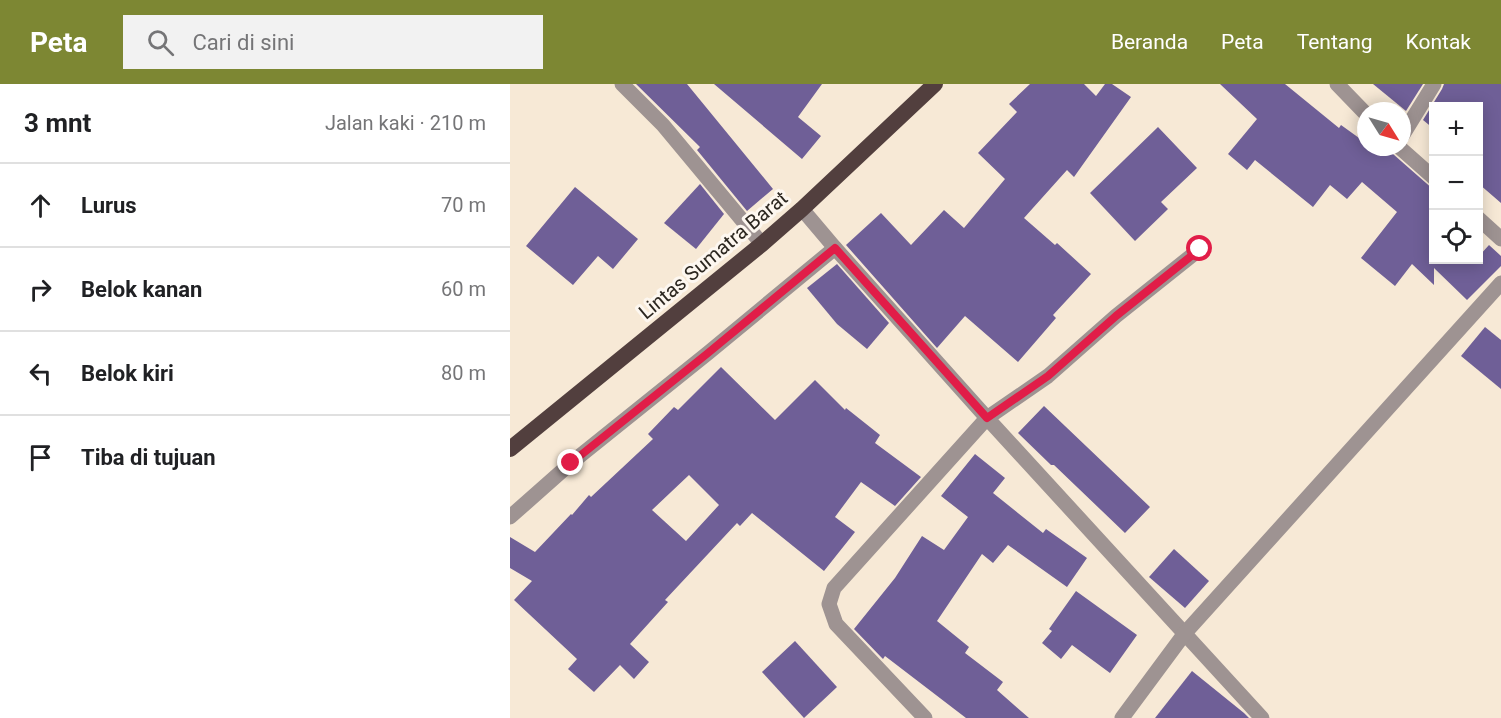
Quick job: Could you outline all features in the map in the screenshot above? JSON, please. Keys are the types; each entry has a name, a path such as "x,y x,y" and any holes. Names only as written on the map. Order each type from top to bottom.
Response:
{"highway":[{"name":"Lintas Sumatra Barat","path":"510,448 762,244 802,209 927,86"}],"street":[{"path":"622,84 663,125 762,244"},
{"path":"1336,84 1357,105"},
{"path":"1411,121 1434,84"},
{"path":"1409,156 1429,174"},
{"path":"802,209 987,418 1262,718"},
{"path":"1483,222 1501,239"},
{"path":"510,518 571,463 835,248"},
{"path":"925,718 836,624 829,604 834,588 987,418 1048,376 1116,316 1200,249"},
{"path":"1122,718 1185,633 1501,283"}],"building":[{"path":"636,84 687,84 773,189 747,211 697,150 700,147"},
{"path":"714,84 822,84 798,117 821,136 802,159"},
{"path":"1030,84 1084,84 1096,96 1105,84 1112,84 1131,97 1074,177 1067,170 1024,218 1055,245 1057,243 1091,274 1053,315 1056,318 1018,362 965,316 937,348 846,245 881,213 911,245 944,210 964,228 1005,179 978,153 1017,112 1009,104"},
{"path":"1220,84 1285,84 1339,128 1341,125 1357,137 1357,156 1395,156 1429,186 1429,264 1483,264 1483,252 1489,245 1501,256 1501,266 1467,300 1434,268 1434,285 1412,264 1395,286 1361,258 1397,212 1362,182 1347,199 1330,185 1313,207 1255,160 1247,170 1228,154 1257,119"},
{"path":"1373,84 1423,84 1411,103 1395,102"},
{"path":"1444,84 1501,84 1501,203 1483,187 1483,102 1434,102"},
{"path":"1429,110 1429,125 1423,120"},
{"path":"1158,127 1197,168 1161,202 1168,209 1135,241 1090,193"},
{"path":"700,184 724,214 696,249 664,223"},
{"path":"575,187 638,239 613,269 598,256 573,285 526,246"},
{"path":"837,264 889,323 867,349 837,324 807,288"},
{"path":"1485,327 1501,340 1501,389 1461,356"},
{"path":"721,367 775,420 815,380 845,410 846,408 880,435 875,443 921,477 895,506 861,482 835,517 855,532 824,571 752,513 740,526 737,523 665,600 668,602 630,644 649,662 634,679 620,665 594,692 568,669 577,659 514,600 532,581 510,568 510,537 535,552 589,495 591,497 653,439 648,434 674,407 678,410","holes":["689,475 719,505 686,541 652,510"]},
{"path":"1044,406 1150,507 1125,533 1018,433"},
{"path":"975,454 1005,478 993,493 1043,533 1046,529 1087,558 1067,587 1008,545 993,563 982,554 937,621 969,647 965,653 1003,682 997,690 1029,718 966,718 885,656 883,659 854,629 895,578 922,536 944,550 968,517 941,496"},
{"path":"1174,549 1209,581 1185,608 1149,577"},
{"path":"1076,591 1137,635 1110,673 1072,645 1061,659 1042,643 1052,631 1049,629"},
{"path":"795,641 837,687 804,718 762,672"},
{"path":"1192,671 1244,713 1249,718 1155,718"}],"route":[{"path":"571,463 835,248 987,418 1048,376 1116,316 1200,249"}]}
